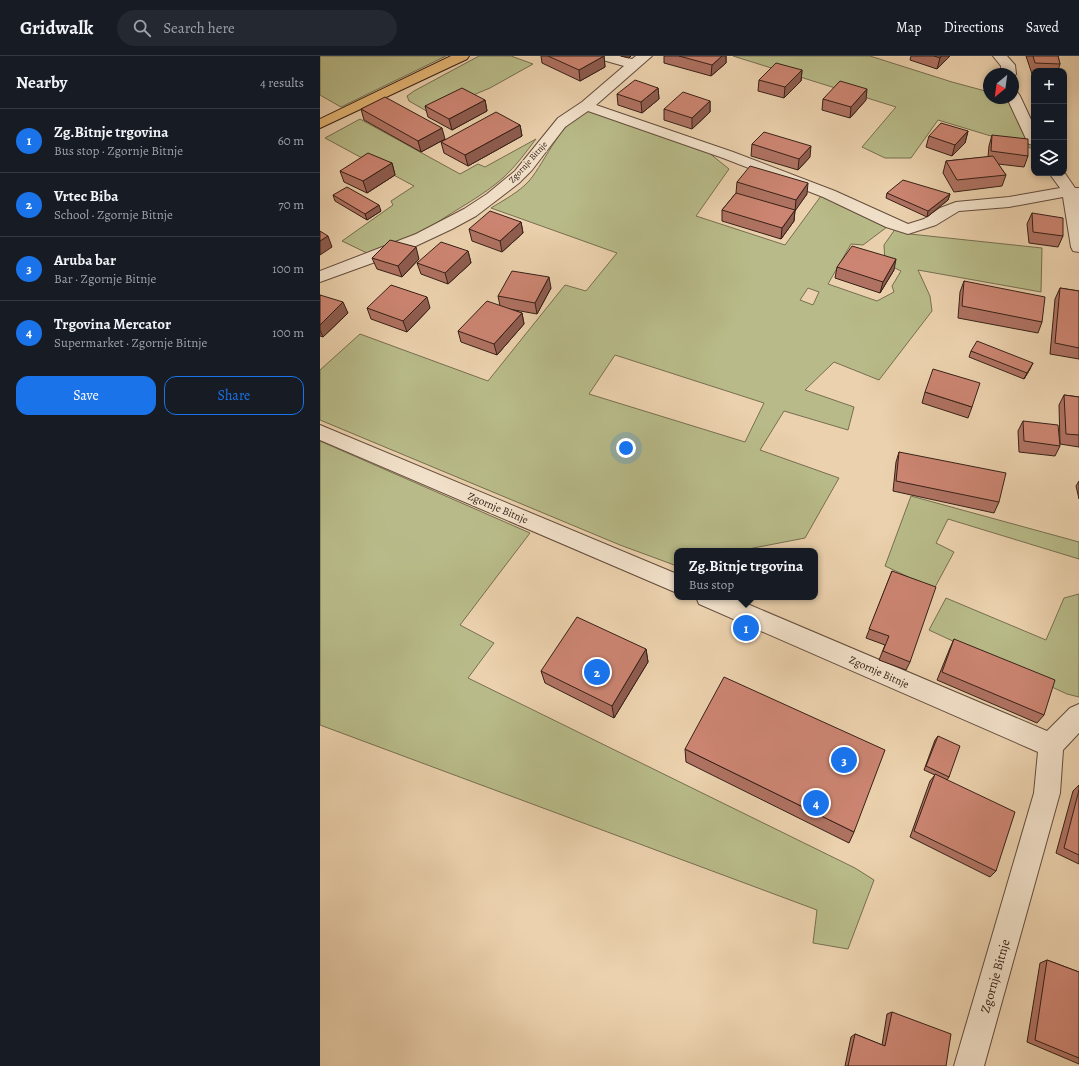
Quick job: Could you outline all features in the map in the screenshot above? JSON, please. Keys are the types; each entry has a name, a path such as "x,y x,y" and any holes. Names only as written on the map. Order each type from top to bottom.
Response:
{"main road":[{"path":"320,124 462,56"}],"street":[{"path":"604,56 639,60"},
{"path":"1000,56 1008,65 1008,68"},
{"name":"Zgornje Bitnje","path":"320,276 377,257 442,230 485,203 515,180 560,122 586,106 639,60"},
{"path":"1017,104 1034,140"},
{"path":"586,106 728,155 829,194 892,224 908,229 930,222 946,211 956,207 1009,202 1075,192"},
{"path":"1060,176 1075,192 1079,247"},
{"name":"Zgornje Bitnje","path":"320,432 674,583"},
{"name":"Zgornje Bitnje","path":"714,600 1051,745 1047,793 969,1066"},
{"path":"1051,745 1079,716"}],"green space":[{"path":"320,56 446,56 341,107 320,95"},
{"path":"479,56 511,56 533,64 490,88 430,113 409,101 407,96 414,91"},
{"path":"733,56 870,56 983,90 983,104 1012,104 1022,130 1031,144 1031,148 938,120 911,158 885,158 862,147 896,107"},
{"path":"590,111 708,152 729,169 696,216 785,245 821,196 887,227 863,245 851,244 828,284 877,301 894,292 892,286 901,271 885,263 884,245 896,228 910,234 1042,248 1041,292 918,270 930,296 932,311 879,380 834,362 805,390 854,407 848,430 784,411 760,450 839,478 805,538 753,548 674,548 674,565 620,545 320,420 320,370 360,334 488,381 565,285 586,291 617,253 491,208 516,192 529,181 563,130 571,121","holes":["808,288 819,292 813,305 800,300","615,355 764,403 745,442 589,394"]},
{"path":"360,119 460,174 478,164 485,167 536,139 508,173 488,190 435,224 436,225 369,254 342,241 393,205 391,201 414,186 325,138"},
{"path":"320,441 530,533 460,625 494,643 468,678 855,868 874,880 848,949 813,943 817,910 320,725"},
{"path":"911,496 1079,542 1079,559 948,519 936,543 954,552 934,589 885,566"},
{"path":"1079,594 1079,697 1067,694 929,630 946,598 1046,640 1064,598"}],"building":[{"path":"548,56 604,56 579,70"},
{"path":"679,56 722,56 712,65"},
{"path":"1033,56 1058,56 1060,64 1035,63"},
{"path":"776,63 802,70 785,87 759,80"},
{"path":"635,80 658,88 641,102 617,94"},
{"path":"840,81 867,89 851,107 823,99"},
{"path":"462,88 485,100 449,119 425,106"},
{"path":"683,92 710,101 692,118 664,109"},
{"path":"385,97 442,128 418,141 361,109"},
{"path":"496,112 520,125 465,155 441,142"},
{"path":"941,123 968,131 955,145 929,136"},
{"path":"764,132 811,146 799,159 752,144"},
{"path":"992,135 1028,139 1028,156 991,151"},
{"path":"368,153 392,163 363,181 340,171"},
{"path":"993,156 1006,175 957,180 946,161"},
{"path":"750,166 808,183 796,200 737,182"},
{"path":"903,180 950,194 928,211 887,193"},
{"path":"347,187 379,205 365,214 333,195"},
{"path":"736,193 795,210 782,228 722,210"},
{"path":"490,211 521,222 500,241 469,229"},
{"path":"1032,213 1063,218 1063,236 1033,232"},
{"path":"320,231 328,236 320,241"},
{"path":"390,240 416,247 398,266 372,258"},
{"path":"441,242 468,251 445,273 417,263"},
{"path":"852,246 896,259 883,282 837,267"},
{"path":"512,271 549,277 535,303 498,296"},
{"path":"964,281 1045,297 1042,322 962,306"},
{"path":"391,285 427,297 403,321 367,308"},
{"path":"1060,288 1079,291 1079,348 1055,343"},
{"path":"320,295 343,302 320,325"},
{"path":"487,301 522,313 494,344 458,331"},
{"path":"977,341 1033,363 1027,373 971,351"},
{"path":"933,369 980,383 972,407 925,392"},
{"path":"1064,395 1079,397 1079,435 1066,434"},
{"path":"1023,421 1058,425 1060,446 1024,441"},
{"path":"899,452 1006,473 999,502 896,481"},
{"path":"892,571 936,587 910,662 883,651 889,636 869,629"},
{"path":"577,617 646,649 612,706 541,671"},
{"path":"954,639 1055,680 1044,715 942,672"},
{"path":"724,677 885,750 854,832 685,749"},
{"path":"938,736 960,746 949,777 926,766"},
{"path":"935,774 1015,812 996,871 914,831"},
{"path":"1079,790 1079,855 1064,848"},
{"path":"1047,960 1079,972 1079,1058 1035,1040"},
{"path":"892,1012 951,1034 946,1066 848,1066 855,1034 885,1046"}],"place":[{"name":"Zg.Bitnje trgovina","path":"746,628"},
{"name":"Vrtec Biba","path":"597,672"},
{"name":"Aruba bar","path":"844,760"},
{"name":"Trgovina Mercator","path":"816,803"}]}
